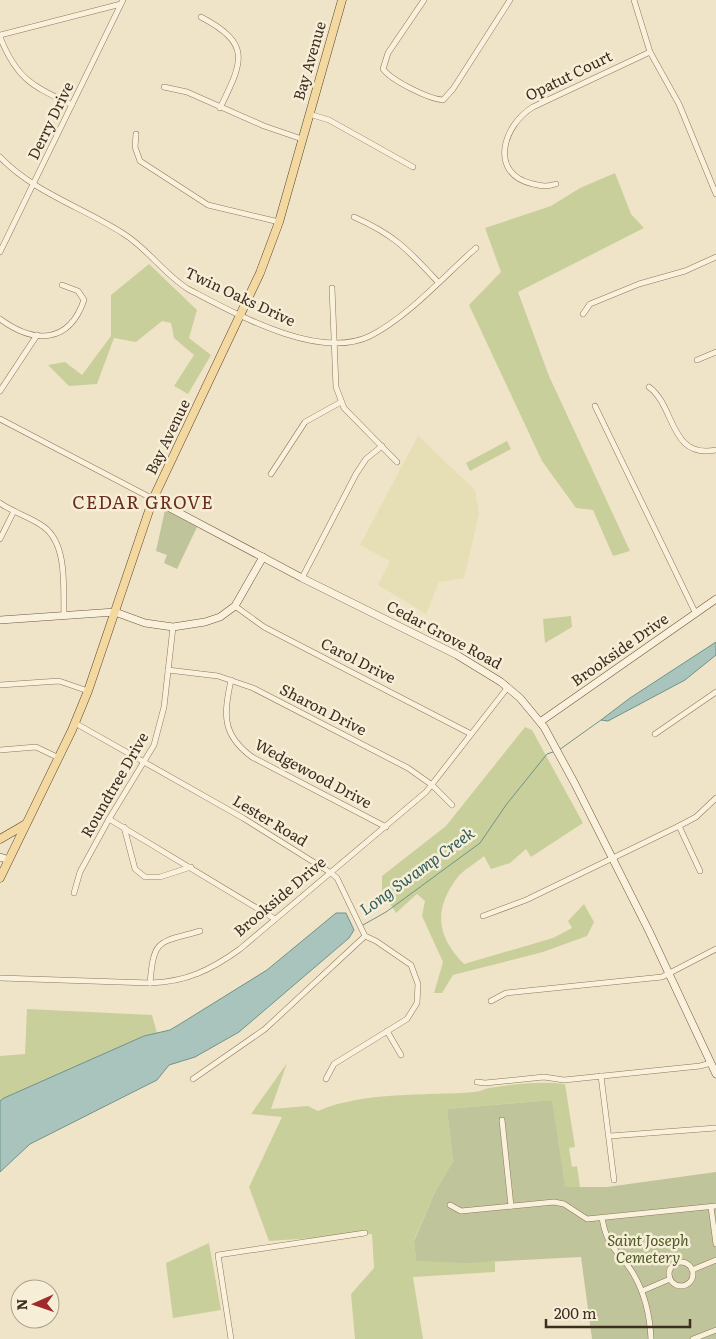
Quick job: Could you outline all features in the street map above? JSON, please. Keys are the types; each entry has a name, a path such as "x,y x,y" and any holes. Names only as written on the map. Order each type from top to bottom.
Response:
{"main road":[{"name":"Bay Avenue","path":"0,878 5,863 59,758 88,691 153,499 260,273 279,222 342,0"},
{"path":"0,839 11,835 27,823"}],"street":[{"path":"424,0 388,53 383,69 388,75 417,90 435,99 443,100 453,89 510,0"},
{"path":"634,0 650,52 679,104 716,194"},
{"path":"72,106 36,88 23,77 12,65 0,36 122,2"},
{"name":"Derry Drive","path":"0,252 122,2"},
{"path":"200,17 229,34 237,52 237,69 220,108"},
{"name":"Opatut Court","path":"556,184 547,187 527,183 512,174 506,164 504,146 520,117 533,107 650,52"},
{"path":"164,87 187,92 264,126 302,139"},
{"path":"309,114 329,120 414,167"},
{"path":"136,134 135,147 140,162 200,200 220,208 279,222"},
{"name":"Twin Oaks Drive","path":"0,157 10,167 34,184 135,241 173,280 241,314 291,336 311,342 334,344 372,335 407,310 476,248"},
{"path":"354,217 374,226 404,245 438,282"},
{"path":"583,314 590,304 639,284 685,272 716,257"},
{"path":"0,319 21,332 37,335 60,334 73,322 84,300 78,291 62,285"},
{"path":"332,288 336,387 341,402 398,462"},
{"path":"0,391 37,335"},
{"path":"697,360 716,352"},
{"path":"649,387 658,393 678,435 686,444 699,451 716,450"},
{"path":"271,474 306,422 341,402"},
{"path":"595,406 696,614"},
{"name":"Cedar Grove Road","path":"0,420 302,578 457,655 508,686 540,722 559,755 713,1062 716,1074"},
{"path":"302,578 356,474 366,459 382,446"},
{"path":"0,503 44,527 57,544 60,559 64,615"},
{"path":"0,539 14,511"},
{"path":"0,620 115,612 145,622 173,626 205,622 220,617 235,606 263,557"},
{"name":"Brookside Drive","path":"540,722 716,599"},
{"name":"Carol Drive","path":"235,606 264,626 472,734"},
{"name":"Roundtree Drive","path":"74,894 80,872 109,818 145,762 160,729 173,626"},
{"name":"Sharon Drive","path":"168,670 231,680 253,688 408,768 432,786 452,805"},
{"name":"Wedgewood Drive","path":"231,680 226,718 228,729 241,749 252,757 386,827"},
{"path":"0,685 58,682 88,691"},
{"name":"Brookside Drive","path":"0,978 150,983 175,982 206,972 240,949 432,786 508,686"},
{"path":"655,734 716,692"},
{"name":"Lester Road","path":"75,723 242,818 331,873 337,878 365,936"},
{"path":"0,750 36,747 59,758"},
{"path":"483,916 526,900 679,826 696,817 716,798"},
{"path":"109,818 191,866 275,919"},
{"path":"679,826 700,871"},
{"path":"124,827 135,869 144,877 160,877 191,866"},
{"path":"0,857 5,863"},
{"path":"150,983 153,954 156,948 172,938 200,930"},
{"path":"193,1079 264,1029 365,936 376,941 411,965 418,984 417,1003 407,1019 334,1064 326,1078"},
{"path":"491,1001 506,994 662,977 716,950"},
{"path":"387,1032 401,1055"},
{"path":"476,1082 485,1083 544,1077 564,1080 700,1066 713,1062"},
{"path":"601,1076 614,1180"},
{"path":"502,1120 511,1206"},
{"path":"610,1136 716,1128"},
{"path":"450,1204 461,1210 560,1202 583,1218 602,1218 713,1206 716,1244"},
{"path":"602,1218 610,1245 633,1274 648,1305 651,1339"},
{"path":"231,1339 218,1255 365,1234"},
{"path":"692,1270 716,1260"},
{"path":"675,1264 687,1264 692,1270 691,1280 686,1285 678,1286 670,1278 670,1270 675,1264"},
{"path":"642,1291 670,1278"},
{"path":"694,1339 716,1330"}],"shaded area":[{"path":"418,436 475,490 479,514 464,578 439,582 426,614 378,585 390,561 360,545"}],"green space":[{"path":"615,173 631,214 644,228 518,292 549,376 630,551 613,556 593,510 576,508 542,461 469,305 501,272 485,228 551,206 580,188"},
{"path":"149,264 197,310 189,338 211,355 188,394 174,386 194,355 174,338 171,323 162,321 136,342 114,338 97,384 69,386 48,365 65,362 82,375 111,336 111,295"},
{"path":"507,441 511,449 470,471 466,463"},
{"path":"165,510 197,527 177,569 164,563 167,555 156,551"},
{"path":"571,616 572,627 545,643 543,619"},
{"path":"525,727 532,730 583,823 531,857 526,849 510,863 491,869 484,856 466,869 457,878 444,901 441,923 444,933 448,944 464,964 553,938 572,928 568,921 584,904 594,922 587,936 543,952 453,975 442,993 434,993 443,962 422,916 425,901 417,894 396,913 382,891 382,876 446,826"},
{"path":"27,1009 152,1015 157,1033 143,1036 0,1104 0,1056 25,1054"},
{"path":"287,1063 271,1109 308,1106 318,1111 355,1100 375,1097 476,1092 489,1088 527,1083 565,1084 575,1147 569,1148 572,1167 577,1166 580,1187 565,1187 540,1101 447,1109 453,1161 435,1192 414,1240 416,1261 495,1262 495,1272 413,1277 423,1339 355,1339 351,1294 374,1268 372,1234 269,1241 249,1187 282,1117 251,1114"},
{"name":"Saint Joseph Cemetery","path":"552,1101 565,1187 607,1187 716,1172 716,1339 592,1339 581,1257 467,1263 416,1261 414,1241 435,1192 453,1161 447,1109"},
{"path":"209,1243 221,1310 173,1318 166,1263"}],"water":[{"path":"716,642 716,655 685,680 608,721 601,720 630,698"},
{"path":"336,913 346,913 354,930 349,938 239,1032 195,1057 169,1065 157,1080 30,1144 0,1172 0,1101 144,1036 170,1030 267,970"}],"waterway":[{"name":"Long Swamp Creek","path":"559,750 601,720"},
{"name":"Long Swamp Creek","path":"363,925 386,912 480,843 506,805 547,754 553,752"}],"district":[{"name":"CEDAR GROVE","path":"143,503"}]}
